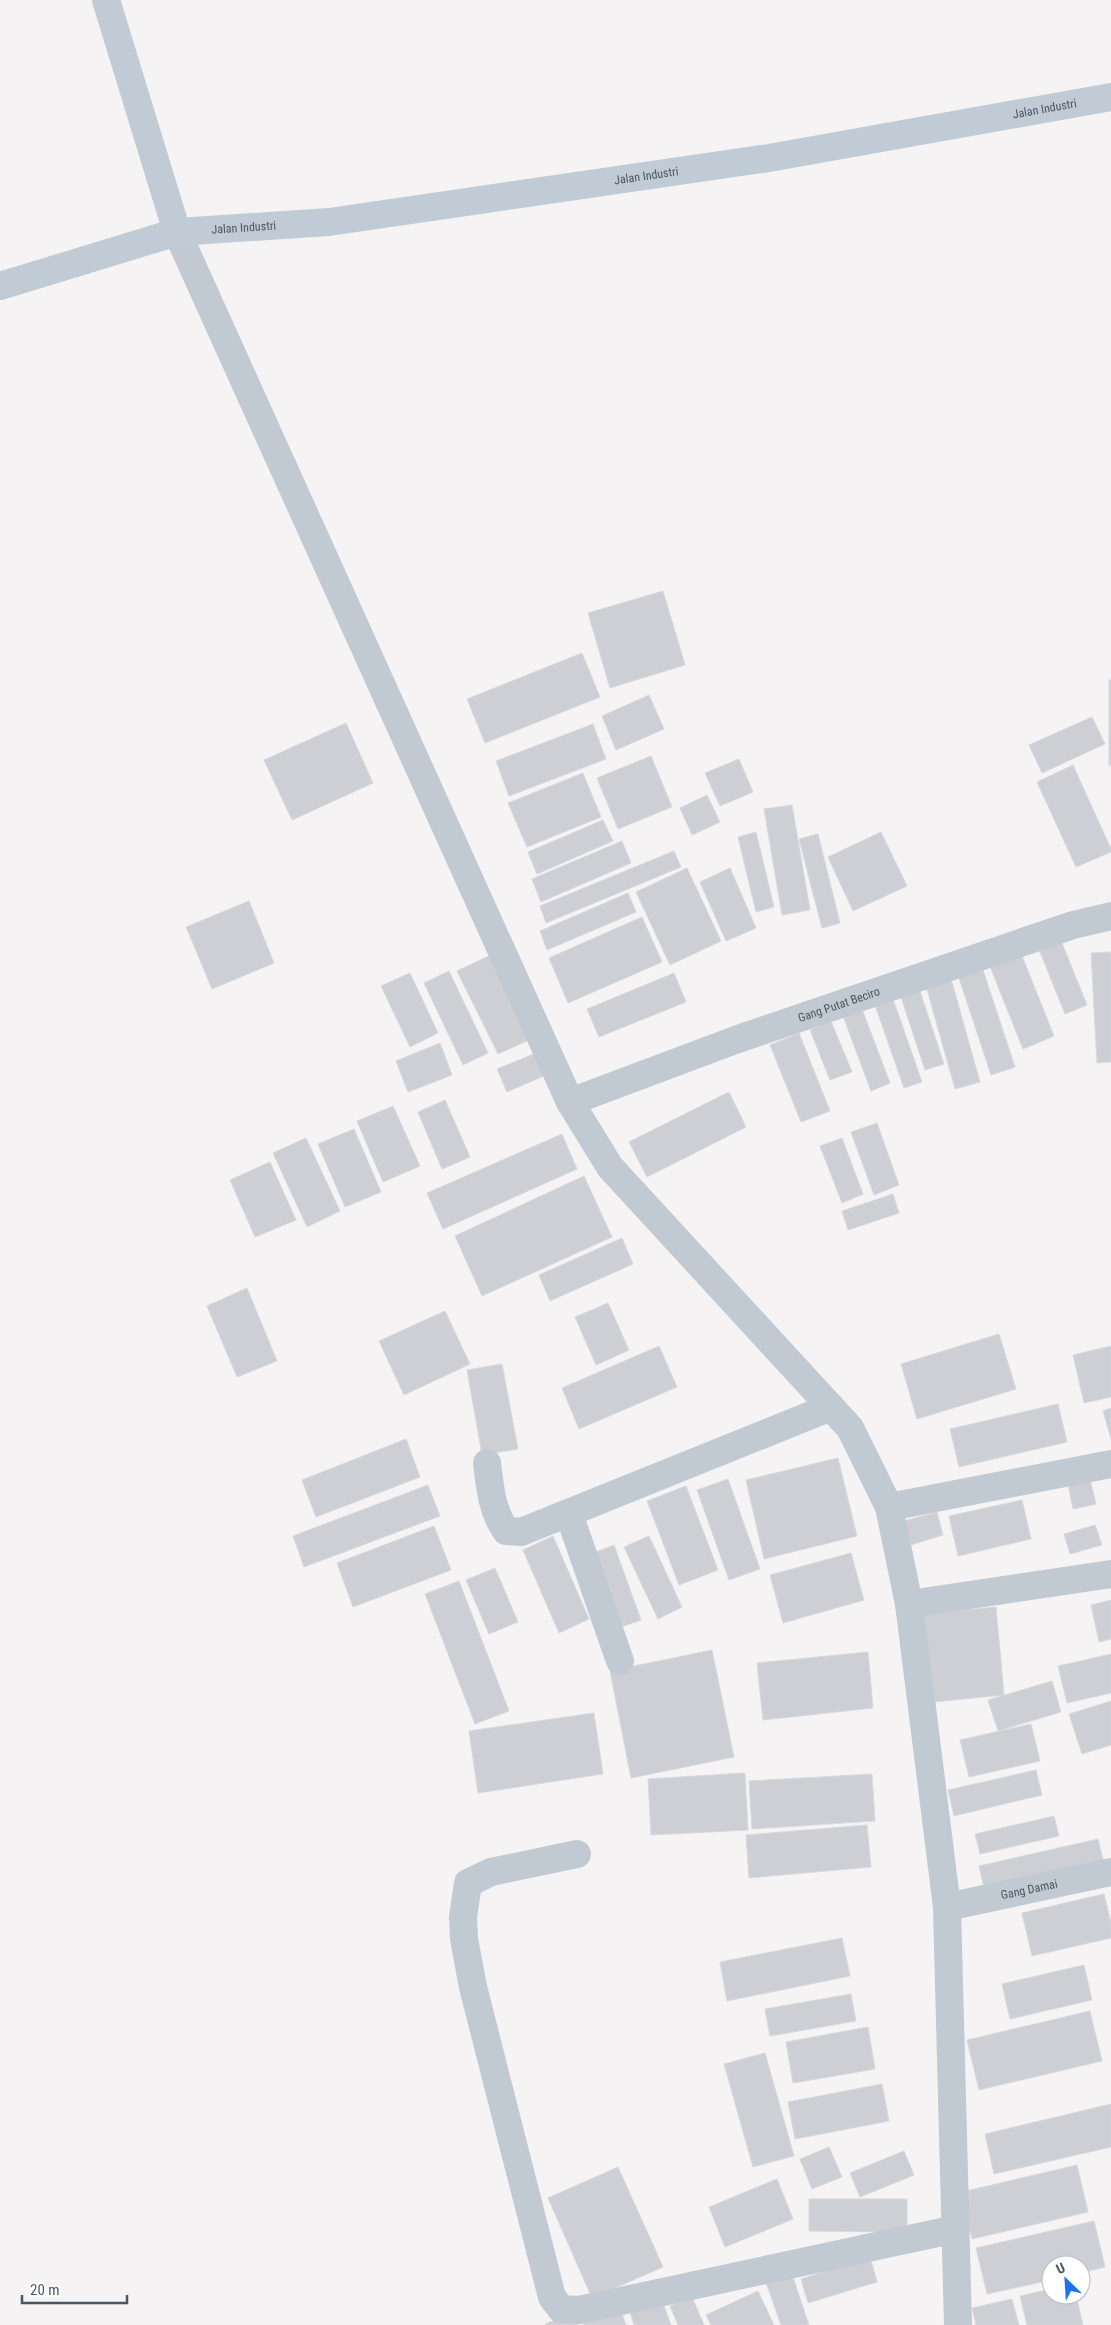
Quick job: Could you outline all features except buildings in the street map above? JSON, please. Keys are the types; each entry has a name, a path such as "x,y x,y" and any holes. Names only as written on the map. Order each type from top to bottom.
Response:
{"street":[{"path":"106,0 177,232 570,1102 610,1167 850,1428 889,1507 909,1604 946,1907 958,2325"},
{"name":"Jalan Industri","path":"0,286 177,232 338,221 769,158 1111,97"},
{"name":"Gang Putat Beciro","path":"570,1102 738,1039 1073,925 1111,916"},
{"path":"487,1464 492,1502 500,1522 506,1531 521,1532 831,1407"},
{"path":"889,1507 1111,1464"},
{"path":"568,1514 620,1661"},
{"path":"909,1604 1111,1574"},
{"path":"577,1854 491,1872 468,1883 463,1917 464,1939 476,1996 552,2297 561,2309 578,2310 956,2229"},
{"name":"Gang Damai","path":"946,1907 1111,1872"}]}
